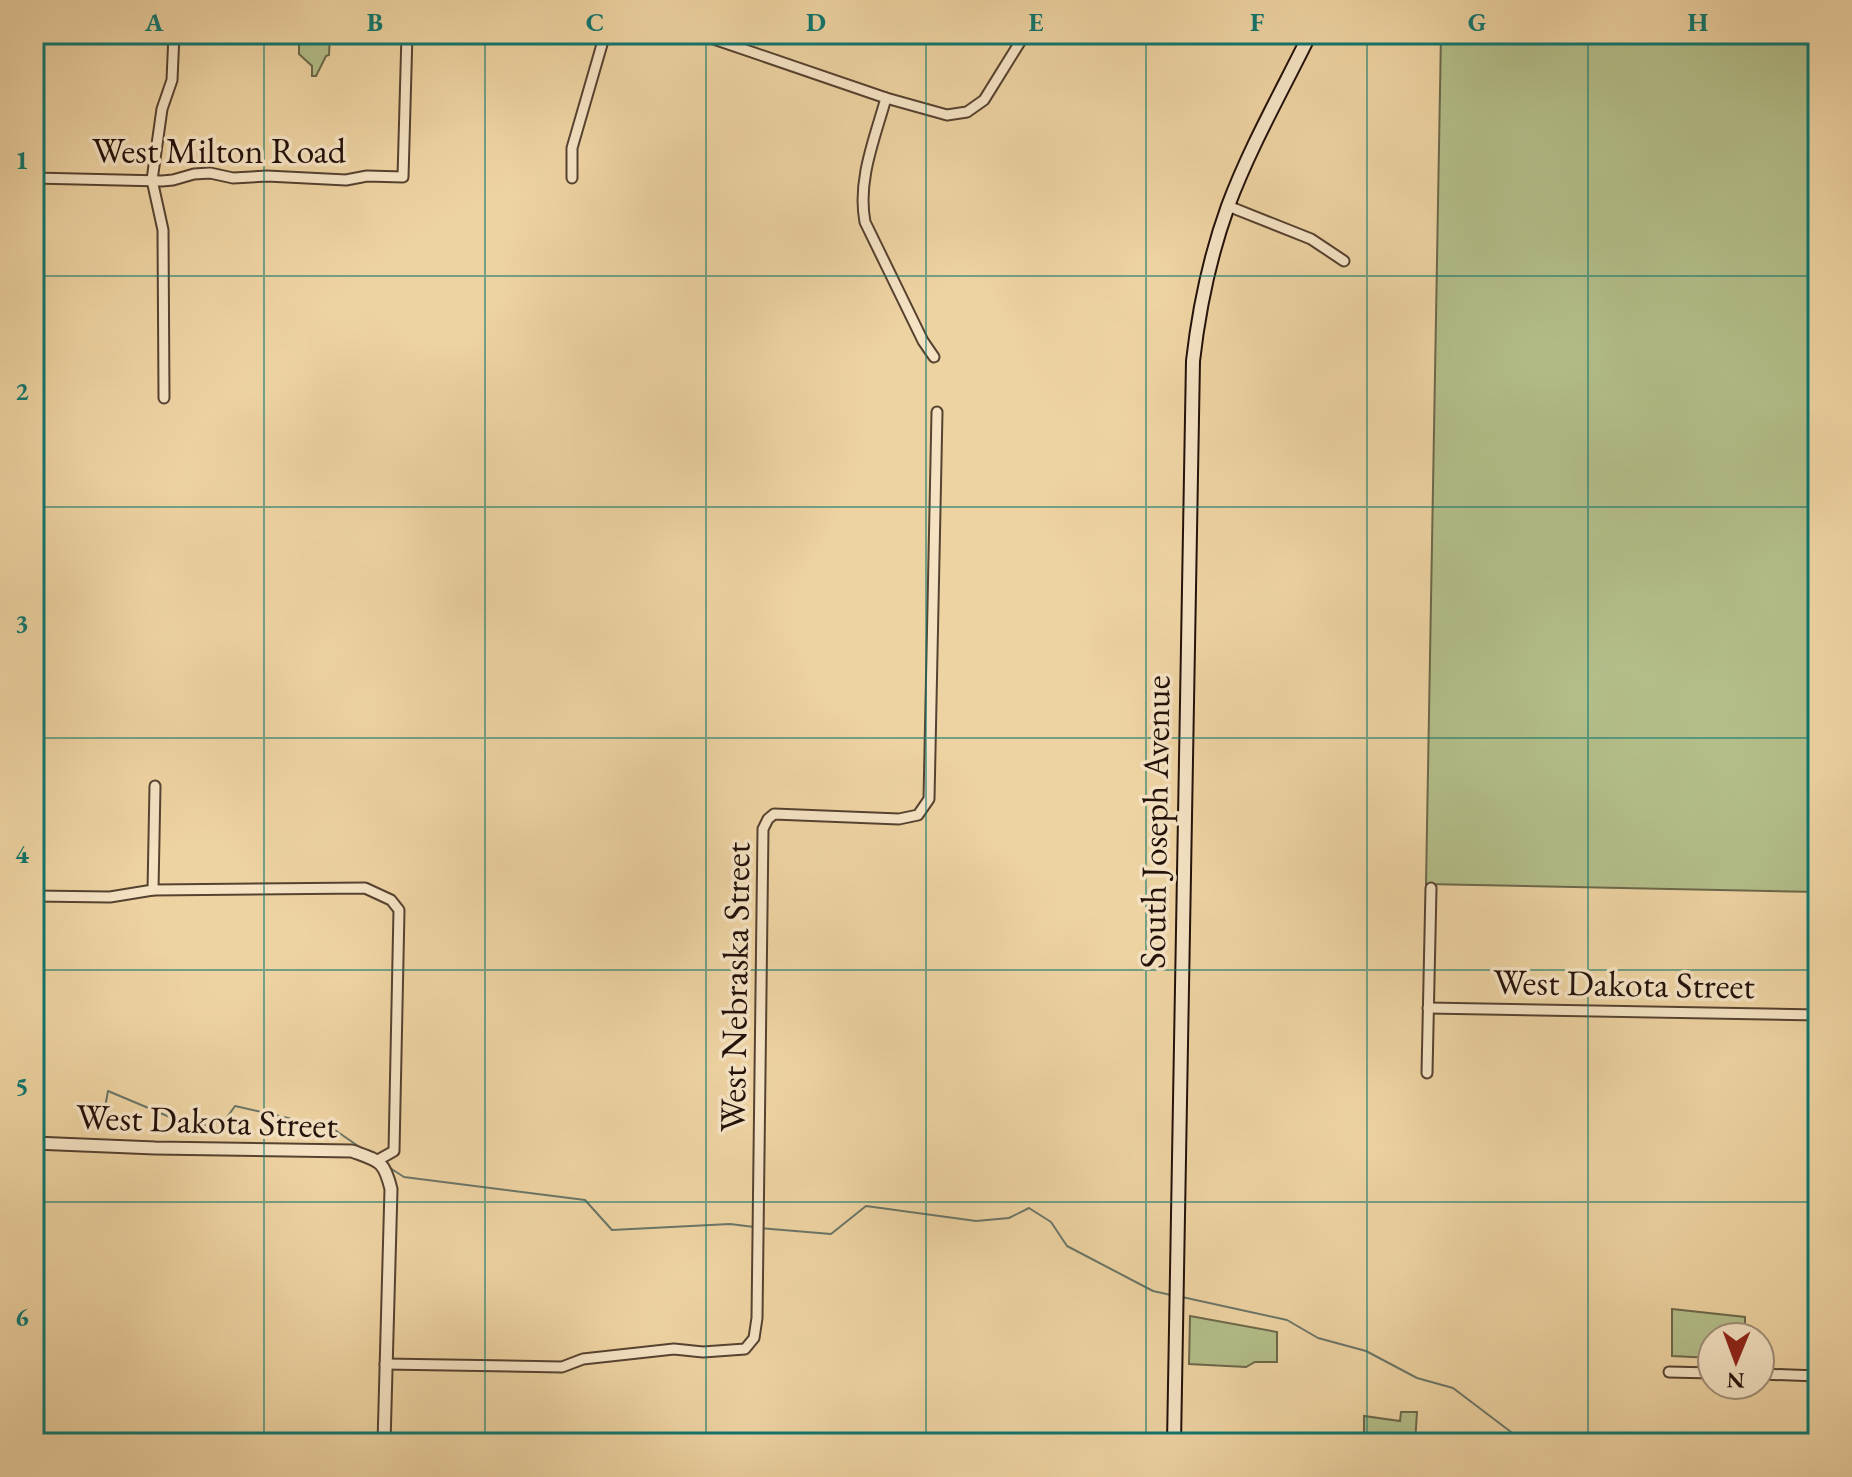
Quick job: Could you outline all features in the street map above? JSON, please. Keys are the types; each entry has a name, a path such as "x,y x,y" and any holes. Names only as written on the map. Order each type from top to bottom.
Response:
{"main road":[{"name":"South Joseph Avenue","path":"1174,1443 1192,373 1203,294 1228,206 1310,34"}],"street":[{"path":"164,398 163,230 152,180 162,109 172,80 174,34"},
{"name":"West Milton Road","path":"34,178 173,180 210,173 233,178 267,176 346,180 367,176 403,177 407,34"},
{"path":"572,178 572,148 605,34"},
{"path":"699,34 886,98 947,115 967,112 984,100 1025,34"},
{"path":"1409,34 1427,38"},
{"path":"886,98 865,176 862,204 865,222 923,341 934,357"},
{"path":"1228,206 1311,239 1344,261"},
{"name":"West Nebraska Street","path":"385,1364 562,1367 583,1359 674,1349 703,1352 745,1349 754,1338 757,1318 763,829 774,814 899,819 918,815 929,799 937,412"},
{"path":"153,890 155,786"},
{"path":"34,896 110,897 153,890 365,888 391,900 399,910 394,1151 378,1160 387,1172 391,1189 384,1443"},
{"path":"1427,1073 1431,888"},
{"name":"West Dakota Street","path":"1428,1008 1818,1015"},
{"name":"West Dakota Street","path":"34,1143 352,1151 378,1160"},
{"path":"1669,1372 1696,1373"},
{"path":"1776,1375 1818,1376"}],"green space":[{"path":"299,34 330,34 329,55 316,76 312,76 312,66 299,54"},
{"path":"1441,34 1818,34 1818,892 1426,884"},
{"path":"1672,1309 1745,1317 1745,1321 1696,1321 1696,1357 1672,1356"},
{"path":"1190,1316 1277,1332 1277,1362 1255,1362 1246,1367 1189,1364"},
{"path":"1401,1412 1417,1412 1415,1443 1364,1443 1364,1416 1400,1421"}],"waterway":[{"path":"103,1119 108,1091 196,1128 225,1120 235,1106 332,1128 361,1148"},
{"path":"390,1168 404,1177 585,1200 612,1230 730,1224 754,1227"},
{"path":"760,1228 831,1234 866,1206 976,1221 1009,1218 1029,1208 1051,1222 1067,1246 1153,1291 1171,1295"},
{"path":"1182,1297 1287,1320 1318,1338 1366,1351 1417,1378 1453,1388 1522,1443"}]}
